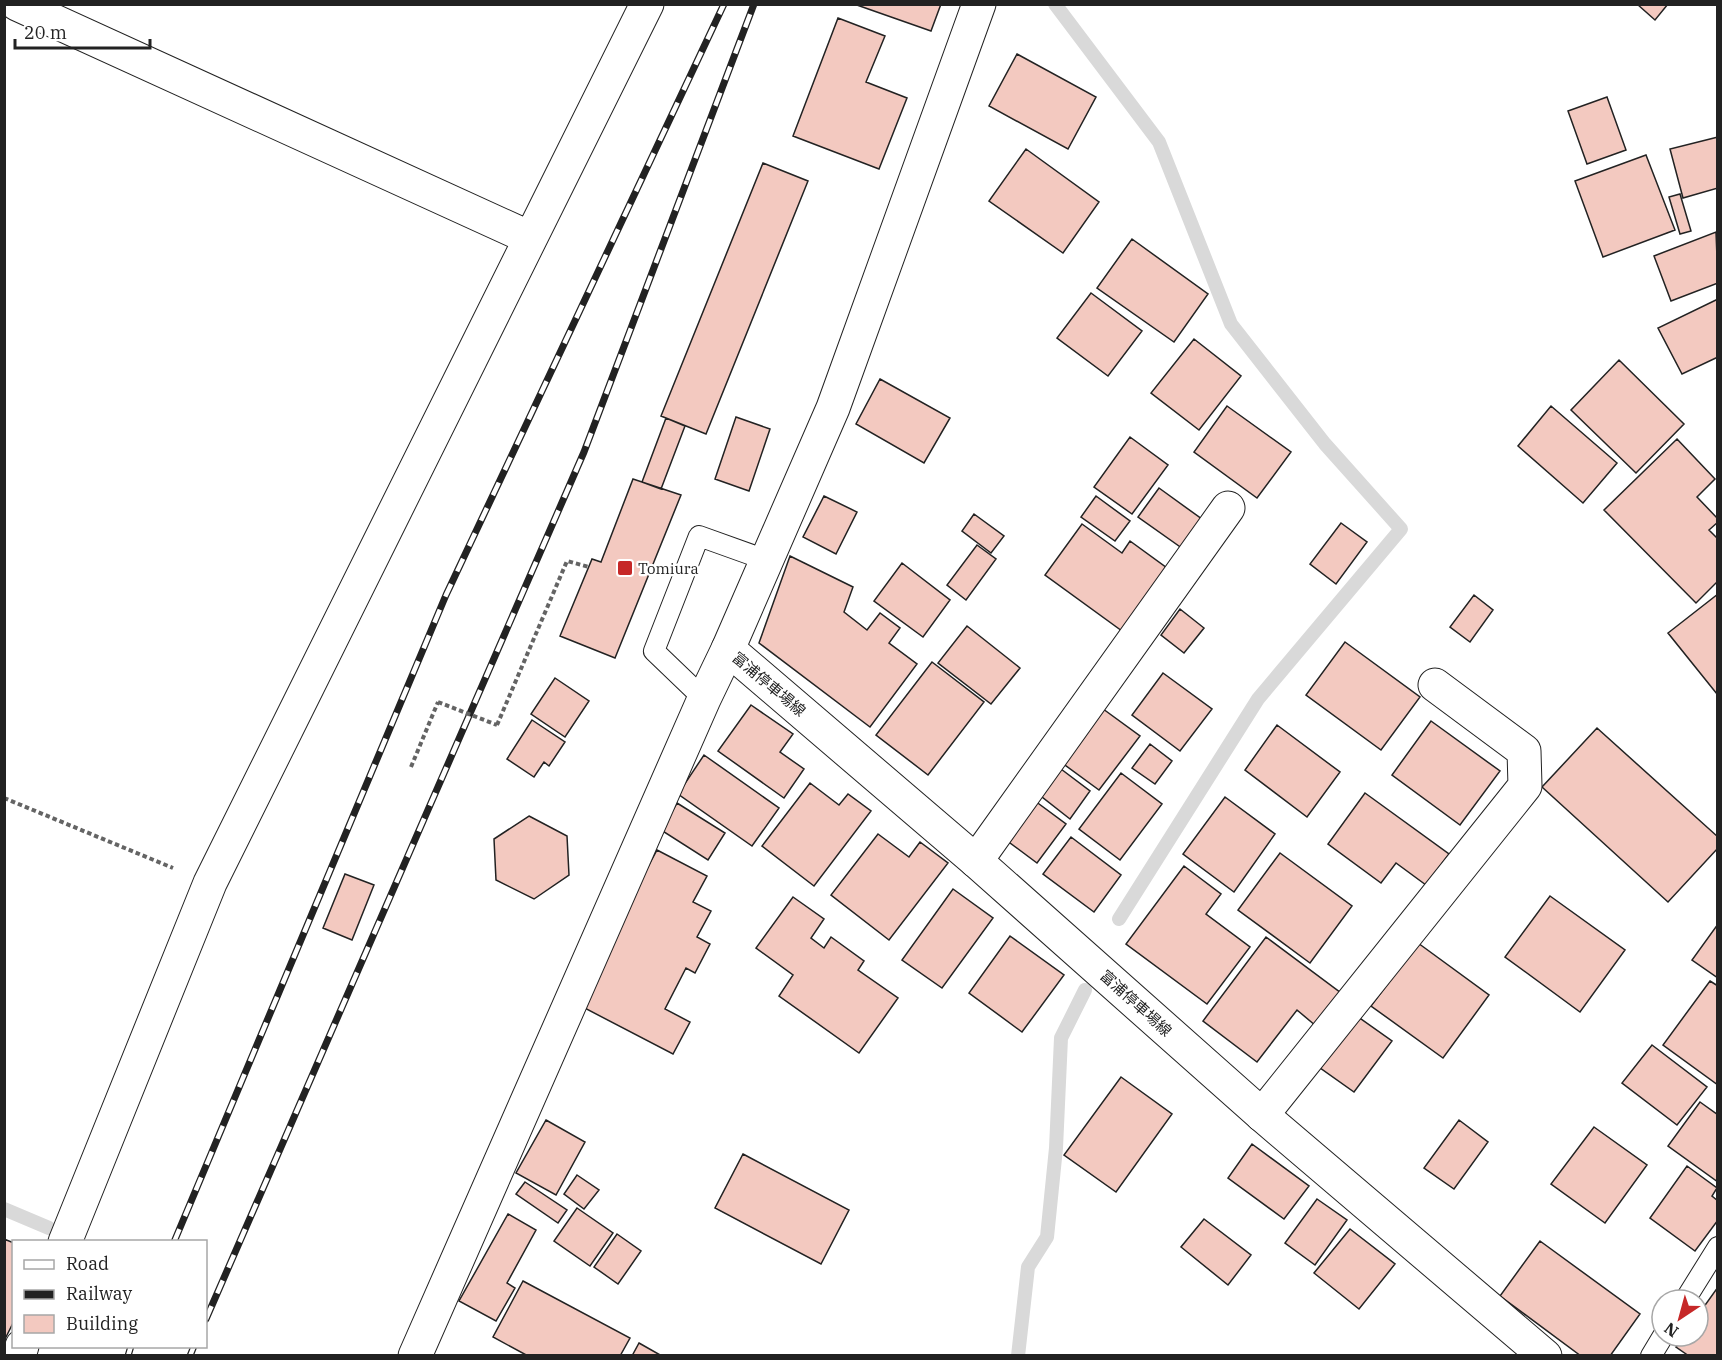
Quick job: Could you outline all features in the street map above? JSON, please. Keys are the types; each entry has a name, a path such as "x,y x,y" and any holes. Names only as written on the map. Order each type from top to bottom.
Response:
{"street":[{"path":"17,4 530,238"},
{"path":"66,1240 210,883 647,4"},
{"path":"415,1356 833,408 979,4"},
{"path":"976,861 1228,508"},
{"name":"富浦停車場線","path":"728,649 976,861 1262,1115 1545,1356"},
{"path":"1262,1115 1525,786 1524,751 1435,685"}],"lane":[{"path":"704,699 654,651 699,536 766,560"},
{"path":"1692,1288 1718,1247"}],"path":[{"path":"411,767 438,702 497,725 567,561 589,567"},
{"path":"4,798 210,883"}],"building":[{"path":"854,4 941,4 931,31"},
{"path":"1637,4 1668,4 1655,20"},
{"path":"838,18 885,36 866,82 907,98 879,169 793,136"},
{"path":"1017,54 1096,97 1068,149 989,106"},
{"path":"1607,97 1626,150 1587,164 1568,111"},
{"path":"1718,137 1718,188 1683,198 1670,149"},
{"path":"1026,149 1099,202 1063,253 989,201"},
{"path":"1646,155 1675,230 1603,257 1575,181"},
{"path":"763,163 808,181 706,434 661,416"},
{"path":"1680,194 1691,231 1680,234 1669,197"},
{"path":"1716,232 1718,283 1671,301 1654,256"},
{"path":"1132,239 1208,294 1174,342 1097,288"},
{"path":"1091,293 1142,331 1108,376 1057,338"},
{"path":"1718,299 1718,357 1682,374 1658,328"},
{"path":"1194,339 1241,376 1199,430 1151,393"},
{"path":"1619,360 1684,424 1636,473 1571,410"},
{"path":"880,379 950,418 924,463 856,424"},
{"path":"1227,406 1291,452 1257,498 1194,452"},
{"path":"1551,406 1617,463 1583,503 1518,446"},
{"path":"736,417 770,429 749,491 715,479"},
{"path":"666,418 685,426 661,489 642,482"},
{"path":"1130,437 1168,465 1132,514 1094,487"},
{"path":"1677,439 1715,479 1697,497 1718,519 1718,522 1709,530 1718,539 1718,581 1696,603 1604,510"},
{"path":"633,479 681,495 615,658 560,636 592,559 601,562"},
{"path":"1159,488 1206,522 1186,551 1138,517"},
{"path":"824,496 857,512 836,554 803,537"},
{"path":"1096,496 1130,521 1115,541 1081,517"},
{"path":"974,514 1004,536 991,553 962,531"},
{"path":"1341,523 1367,542 1336,584 1310,564"},
{"path":"1082,524 1122,553 1130,541 1167,568 1122,631 1045,575"},
{"path":"977,545 996,559 966,600 947,585"},
{"path":"790,556 853,587 844,612 867,630 880,613 900,628 889,643 917,664 870,727 759,643"},
{"path":"902,563 950,600 923,637 874,601"},
{"path":"1718,594 1718,694 1717,694 1668,633"},
{"path":"1474,595 1493,610 1470,642 1450,627"},
{"path":"1180,609 1204,628 1184,653 1161,635"},
{"path":"967,626 1020,668 991,704 938,663"},
{"path":"1345,642 1420,697 1381,750 1306,695"},
{"path":"932,662 984,702 928,775 876,735"},
{"path":"1163,673 1212,709 1180,751 1132,715"},
{"path":"555,678 589,701 565,737 531,714"},
{"path":"751,705 793,734 780,752 804,769 784,798 718,751"},
{"path":"1099,706 1140,736 1099,790 1058,760"},
{"path":"532,720 565,742 549,766 544,762 534,777 507,759"},
{"path":"1431,721 1500,771 1460,825 1392,775"},
{"path":"1277,725 1340,772 1307,817 1245,770"},
{"path":"1597,728 1718,837 1718,848 1668,902 1542,787"},
{"path":"1150,744 1172,761 1155,784 1132,768"},
{"path":"704,755 779,808 752,846 678,794"},
{"path":"1057,766 1090,791 1070,819 1037,793"},
{"path":"1121,773 1162,804 1120,860 1079,829"},
{"path":"810,783 839,805 848,794 871,811 814,886 762,846"},
{"path":"1365,793 1449,854 1426,885 1396,863 1381,883 1328,844"},
{"path":"1225,797 1275,834 1234,892 1183,854"},
{"path":"1031,798 1066,824 1037,863 1002,837"},
{"path":"677,803 725,833 708,860 661,830"},
{"path":"529,816 567,836 569,875 534,899 496,880 494,839"},
{"path":"878,834 909,857 920,842 948,863 889,940 831,895"},
{"path":"1071,837 1121,875 1094,912 1043,874"},
{"path":"657,850 707,876 693,902 711,911 697,937 710,944 695,973 686,968 665,1009 690,1022 673,1054 575,1003"},
{"path":"1280,853 1352,906 1310,963 1238,910"},
{"path":"1184,866 1221,894 1206,914 1250,947 1207,1004 1126,944"},
{"path":"345,874 374,885 352,940 323,928"},
{"path":"953,889 993,918 942,988 902,960"},
{"path":"1550,896 1625,950 1580,1012 1505,957"},
{"path":"793,897 824,919 811,938 824,948 831,937 864,961 858,970 898,998 859,1053 779,996 793,975 756,948"},
{"path":"1718,924 1718,978 1692,960"},
{"path":"1010,936 1064,975 1022,1032 969,993"},
{"path":"1266,937 1341,993 1316,1026 1297,1010 1257,1062 1203,1021"},
{"path":"1418,943 1489,995 1443,1058 1371,1006"},
{"path":"1710,981 1718,986 1718,1085 1663,1045"},
{"path":"1354,1014 1392,1041 1354,1092 1316,1065"},
{"path":"1652,1045 1707,1087 1677,1125 1622,1083"},
{"path":"1121,1077 1172,1114 1116,1192 1064,1155"},
{"path":"1700,1102 1718,1115 1718,1182 1668,1146"},
{"path":"546,1120 585,1142 556,1195 516,1173"},
{"path":"1459,1120 1488,1142 1454,1189 1424,1168"},
{"path":"1594,1127 1647,1165 1605,1223 1551,1184"},
{"path":"1252,1144 1309,1186 1284,1219 1228,1178"},
{"path":"743,1154 849,1210 821,1264 715,1208"},
{"path":"1687,1166 1717,1188 1712,1196 1718,1201 1718,1220 1695,1251 1650,1218"},
{"path":"577,1175 599,1190 584,1209 564,1194"},
{"path":"525,1182 567,1210 558,1223 516,1194"},
{"path":"1317,1199 1347,1220 1315,1265 1285,1243"},
{"path":"577,1208 613,1233 590,1266 554,1241"},
{"path":"508,1214 536,1230 507,1283 515,1288 496,1321 459,1301"},
{"path":"1204,1219 1251,1255 1228,1285 1181,1247"},
{"path":"1350,1229 1395,1264 1359,1309 1314,1273"},
{"path":"617,1234 641,1251 618,1284 594,1267"},
{"path":"4,1239 12,1242 12,1325 4,1341"},
{"path":"1540,1241 1640,1314 1610,1356 1581,1356 1500,1296"},
{"path":"523,1281 630,1338 620,1356 528,1356 493,1337"},
{"path":"1718,1287 1718,1356 1689,1356 1677,1348 1710,1348 1710,1298"},
{"path":"639,1343 662,1356 632,1356"}],"waterway":[{"path":"1055,4 1159,142 1231,324 1325,444 1401,529 1258,699 1119,919"},
{"path":"1018,1356 1028,1267 1047,1237 1056,1148 1061,1038 1085,990"},
{"path":"4,1209 49,1228"}],"railway":[{"path":"175,1240 446,595 724,4"},
{"path":"207,1317 584,452 754,4"},
{"path":"128,1356 130,1348"},
{"path":"190,1356 193,1348"}],"place":[{"name":"Tomiura","path":"625,568"}]}
